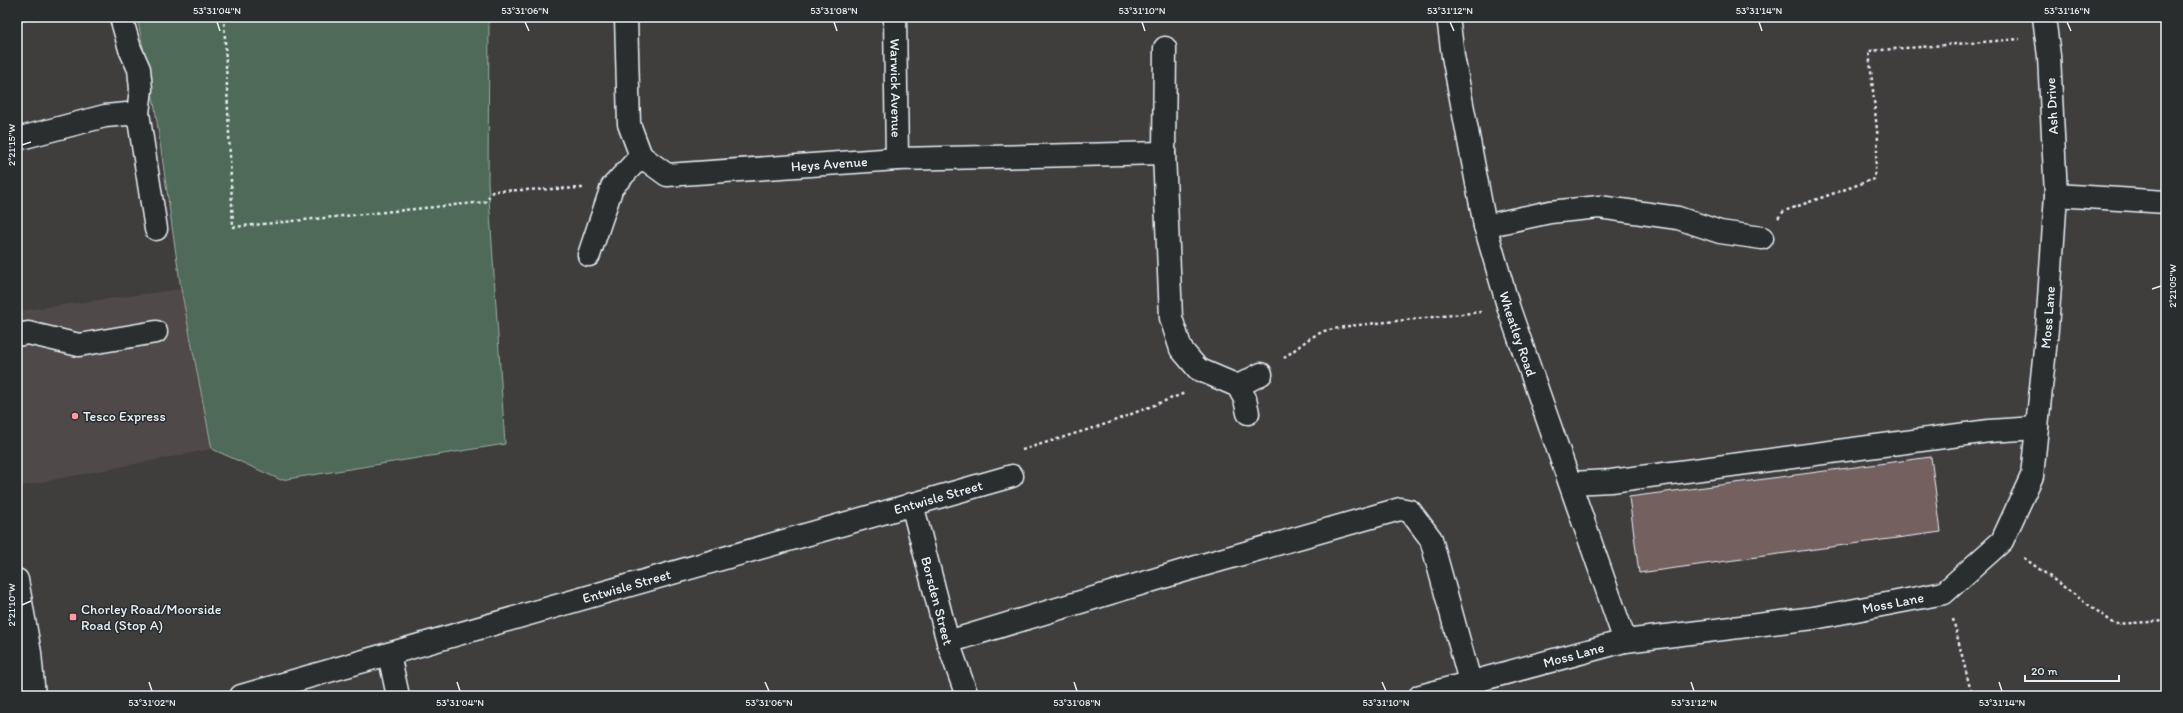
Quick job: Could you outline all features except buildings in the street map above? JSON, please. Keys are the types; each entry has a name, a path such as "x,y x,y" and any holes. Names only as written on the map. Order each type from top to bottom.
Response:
{"street":[{"path":"121,17 130,49 139,69 141,88 138,113 156,229"},
{"path":"589,255 612,187 641,156 629,124 626,17"},
{"name":"Warwick Avenue","path":"895,17 897,160"},
{"name":"Wheatley Road","path":"1448,17 1453,56 1485,226 1509,309 1625,641"},
{"name":"Ash Drive","path":"2045,27 2056,195"},
{"path":"1165,48 1164,153 1171,318 1181,349 1198,369 1238,386 1245,399 1248,414"},
{"path":"17,139 105,116 138,113"},
{"name":"Heys Avenue","path":"641,156 667,175 897,160 1164,153"},
{"path":"2056,195 2166,202"},
{"name":"Moss Lane","path":"1420,696 1472,690 1625,641 1814,618 1944,593 2002,541 2032,476 2047,329 2056,195"},
{"path":"1485,226 1550,212 1599,207 1678,218 1720,232 1762,238"},
{"path":"17,335 28,333 79,346 156,332"},
{"path":"1238,386 1261,374"},
{"path":"1570,483 1611,481 1989,431 2037,428"},
{"name":"Entwisle Street","path":"241,696 1012,476"},
{"name":"Borsden Street","path":"912,504 948,642 968,696"},
{"path":"948,642 1203,565 1400,509 1410,511 1431,539 1472,690"},
{"path":"17,580 19,606 30,653 34,696"},
{"path":"389,654 398,696"}],"path":[{"path":"224,17 233,227 485,202 493,191 612,187"},
{"path":"1762,238 1784,211 1874,179 1878,140 1869,51 2045,27"},
{"path":"1261,374 1310,338 1324,331 1349,326 1509,309"},
{"path":"1012,476 1021,450 1106,424 1191,391 1208,373"},
{"path":"2002,541 2115,624 2166,621"},
{"path":"1944,593 1950,608 1972,696"}],"shaded area":[{"path":"181,289 212,449 17,487 17,311"}],"green space":[{"path":"17,17 54,17 17,22"},
{"path":"137,17 489,17 488,182 505,444 281,480 212,449 181,289 155,108"}],"place":[{"name":"Tesco Express","path":"75,416"},
{"name":"Chorley Road/Moorside Road (Stop A)","path":"73,617"}]}
